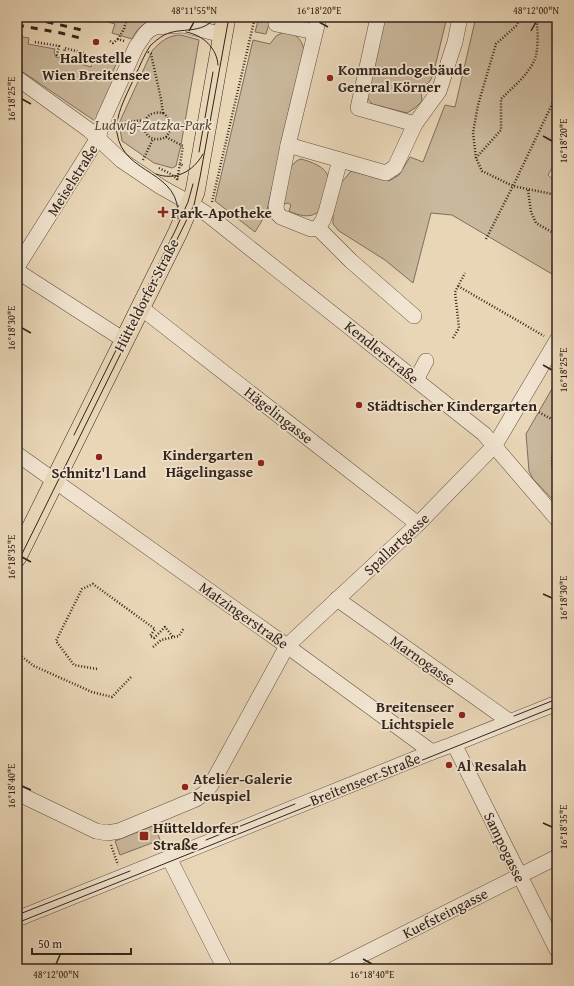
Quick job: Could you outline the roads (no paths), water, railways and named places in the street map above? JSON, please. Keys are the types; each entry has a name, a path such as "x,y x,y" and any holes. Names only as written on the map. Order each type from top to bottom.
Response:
{"main road":[{"name":"Hütteldorfer Straße","path":"17,557 191,203 195,192 225,26"}],"street":[{"path":"277,17 276,24 315,32"},
{"path":"319,17 288,145 276,206 277,212 281,217 311,229 318,228 326,212 340,160"},
{"path":"378,17 358,108 415,124"},
{"path":"288,145 386,173 395,167 415,124 439,91 455,42 460,17"},
{"name":"Meiselstraße","path":"17,267 101,131 136,47 144,34 155,27 183,25 225,26"},
{"name":"Kendlerstraße","path":"17,78 89,130 101,131 121,160 166,191 191,203 207,214 484,434 557,519"},
{"path":"318,228 351,261 414,316"},
{"path":"17,270 124,340"},
{"name":"Hägelingasse","path":"140,307 418,524"},
{"name":"Spallartgasse","path":"17,793 96,831 107,833 128,827 200,797 211,785 287,646 418,524 495,445 556,341"},
{"path":"416,380 426,361"},
{"name":"Matzingerstraße","path":"17,454 287,646 432,752"},
{"name":"Marnogasse","path":"337,599 509,722"},
{"name":"Breitenseer Straße","path":"17,919 557,703"},
{"name":"Sampogasse","path":"454,744 557,950"},
{"name":"Kuefsteingasse","path":"334,969 557,857"},
{"path":"169,858 225,969"}],"tram line":[{"path":"178,219 177,203 171,191 162,181 130,158 122,147 116,127 125,97 150,46 164,35 171,32 204,27 217,17"},
{"path":"17,564 194,205 229,17"},
{"path":"186,32 198,36 208,43 215,53 218,65"},
{"path":"199,152 213,72"},
{"path":"156,174 170,176 183,173 194,166 203,154"},
{"path":"74,435 176,229 188,202 193,184"},
{"path":"514,716 557,699"},
{"path":"17,923 557,706"},
{"path":"206,840 295,804"},
{"path":"17,915 130,871"}],"railway":[{"path":"19,17 31,18 86,31"},
{"path":"17,25 84,39"}],"place":[{"name":"Haltestelle Wien Breitensee","path":"96,42"},
{"name":"Kommandogebäude General Körner","path":"330,78"},
{"name":"Park-Apotheke","path":"163,212"},
{"name":"Städtischer Kindergarten","path":"359,405"},
{"name":"Schnitz'l Land","path":"99,457"},
{"name":"Kindergarten Hägelingasse","path":"261,463"},
{"name":"Breitenseer Lichtspiele","path":"462,715"},
{"name":"Al Resalah","path":"449,765"},
{"name":"Atelier-Galerie Neuspiel","path":"185,787"},
{"name":"Hütteldorfer Straße","path":"144,836"}],"park label":[{"name":"Ludwig-Zatzka-Park","path":"153,124"}]}
